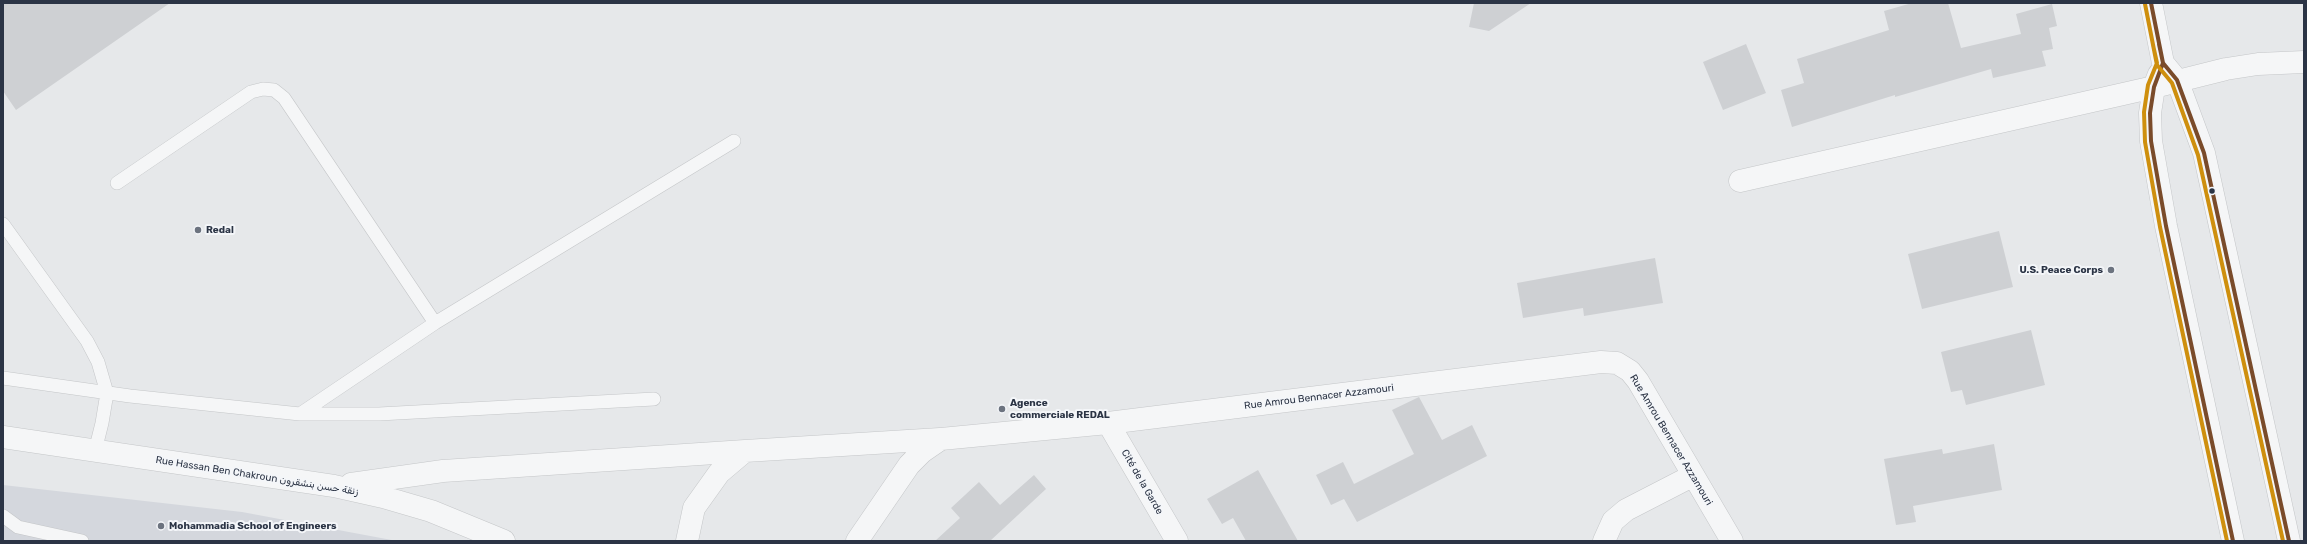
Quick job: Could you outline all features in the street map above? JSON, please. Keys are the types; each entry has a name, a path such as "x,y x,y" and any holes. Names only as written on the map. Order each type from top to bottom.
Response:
{"street":[{"path":"2150,3 2164,63 2177,80 2204,153 2289,541"},
{"path":"1740,181 2154,87 2177,80 2226,69 2258,64 2304,62"},
{"path":"2164,63 2154,87 2150,113 2151,141 2166,226 2233,541"},
{"name":"Rue Amrou Bennacer Azzamouri","path":"857,541 909,465 922,452 941,439 1108,424 1600,362 1617,363 1630,371 1732,541"},
{"name":"Cité de la Garde","path":"1108,424 1177,541"},
{"name":"Rue Hassan Ben Chakroun زنقة حسن بنشقرون","path":"3,437 334,486 383,497 431,511 504,541"},
{"path":"334,486 443,471 941,439"},
{"path":"687,541 694,508 719,473 744,451"},
{"path":"1604,541 1613,521 1626,510 1692,476"}],"lane":[{"path":"117,184 251,92 263,89 274,90 284,98 435,323"},
{"path":"300,414 435,323 734,141"},
{"path":"3,224 87,341 98,362 107,393 101,428 95,450"},
{"path":"3,378 107,393 300,414 379,414 654,399"},
{"path":"3,516 18,527 82,541"}],"shaded area":[{"name":"Mohammadia School of Engineers","path":"3,485 242,512 397,541 3,541"}],"building":[{"path":"3,3 170,3 16,110 3,91"},
{"path":"1474,3 1531,3 1489,31 1469,27"},
{"path":"1912,3 1948,3 1961,48 2021,34 2016,14 2052,4 2057,26 2049,28 2053,49 2042,51 2046,66 1993,78 1991,69 1895,97 1895,95 1792,127 1781,90 1804,83 1797,59 1889,30 1884,11"},
{"path":"1746,44 1766,93 1723,110 1703,62"},
{"path":"1999,231 2013,287 1922,309 1908,254"},
{"path":"1655,258 1663,303 1584,316 1583,308 1523,318 1517,283"},
{"path":"2031,330 2045,385 1966,405 1962,390 1951,392 1941,352"},
{"path":"1419,397 1442,440 1472,425 1487,456 1357,522 1344,499 1331,505 1316,475 1343,462 1354,484 1414,454 1392,410"},
{"path":"1994,444 2002,490 1913,506 1916,522 1896,525 1884,459 1942,449 1943,454"},
{"path":"1258,470 1298,541 1246,541 1233,518 1222,524 1207,499"},
{"path":"1034,475 1046,489 990,541 935,541 960,518 951,508 979,482 1000,505"}],"transit line":[{"path":"2151,3 2163,63 2177,80 2204,153 2289,541"},
{"path":"2145,4 2157,65 2172,83 2198,155 2283,541"},
{"path":"2159,44 2163,63 2154,87 2150,113 2151,141 2166,226 2233,541"},
{"path":"2153,45 2157,63 2148,85 2144,112 2145,142 2160,227 2227,541"}],"place":[{"name":"Redal","path":"198,230"},
{"name":"U.S. Peace Corps","path":"2111,270"},
{"name":"Agence commerciale REDAL","path":"1002,409"},
{"name":"Mohammadia School of Engineers","path":"161,526"}]}
